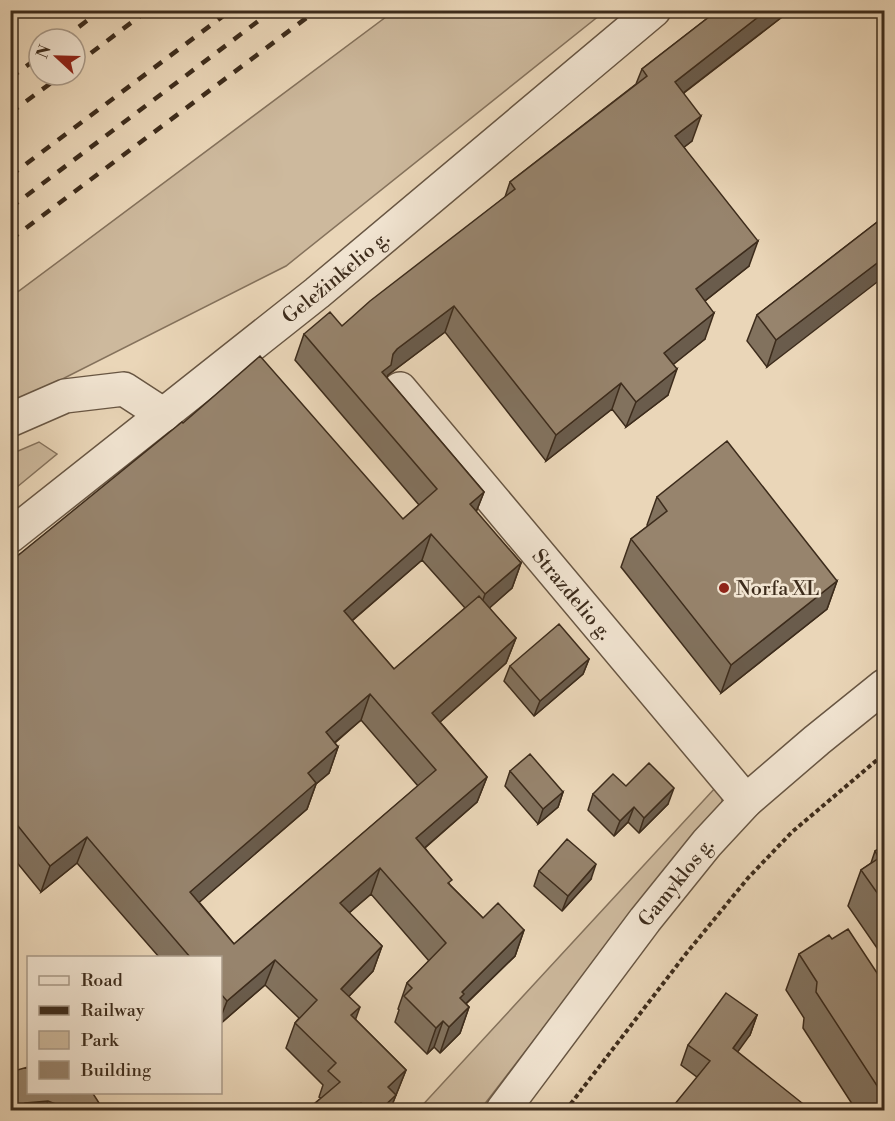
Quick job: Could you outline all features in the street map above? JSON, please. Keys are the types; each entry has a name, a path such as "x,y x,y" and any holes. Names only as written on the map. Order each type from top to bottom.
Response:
{"street":[{"name":"Geležinkelio g.","path":"10,536 317,293 654,10"},
{"path":"10,420 65,396 124,389 164,415"},
{"name":"Strazdelio g.","path":"400,389 746,801"},
{"name":"Gamyklos g.","path":"503,1110 645,920 707,843 746,801 885,686"}],"path":[{"path":"566,1110 685,955 748,878 792,832 885,754"}],"green space":[{"path":"394,11 605,11 286,266 11,405 11,297"},
{"path":"39,442 57,454 11,492 11,454"},
{"path":"716,787 722,797 722,806 613,938 480,1110 418,1110"}],"building":[{"path":"718,10 767,10 675,82 701,116 675,136 758,241 696,289 714,313 664,353 677,369 636,402 621,383 556,435 454,306 397,349 393,354 391,365 382,372 484,492 470,504 521,563 485,594 431,534 344,611 394,669 479,596 516,638 432,713 487,777 416,838 452,880 448,883 483,918 498,903 524,930 462,992 464,994 460,998 469,1007 449,1027 443,1021 436,1028 404,996 412,988 407,983 446,943 380,868 340,903 382,946 341,989 360,1007 351,1015 406,1070 388,1087 396,1095 380,1110 371,1105 366,1109 361,1103 353,1110 307,1110 340,1082 328,1071 336,1063 295,1023 317,1000 275,960 227,1001 222,995 222,956 189,956 87,837 50,866 10,816 10,562 183,423 260,356 403,519 437,489 304,334 330,312 342,326 370,301 515,189 510,182 647,76 642,69","holes":["370,694 436,770 234,944 190,892 316,783 308,773 338,747 326,732"]},
{"path":"885,216 885,257 776,340 757,315"},
{"name":"Norfa XL","path":"727,441 837,581 731,665 631,539 667,511 657,497"},
{"path":"559,624 589,659 540,701 510,666"},
{"path":"530,754 563,792 543,809 510,771"},
{"path":"649,763 674,788 644,818 634,807 620,821 593,794 613,774 626,786"},
{"path":"567,839 596,864 568,896 539,871"},
{"path":"885,845 885,904 861,870 879,858 875,851"},
{"path":"848,929 885,985 885,1098 816,992 817,982 799,954 829,935 832,939"},
{"path":"726,993 757,1015 733,1048 802,1103 796,1110 670,1110 710,1061 688,1045"},
{"path":"27,1067 27,1094 93,1094 103,1110 69,1110 48,1101 25,1103 10,1110 10,1072"}],"railway":[{"path":"79,27 101,10"},
{"path":"87,56 148,10"},
{"path":"10,176 231,10"},
{"path":"10,208 273,10"},
{"path":"10,240 317,10"},
{"path":"10,78 27,66"},
{"path":"10,113 46,87"}],"place":[{"name":"Norfa XL","path":"724,588"}]}
